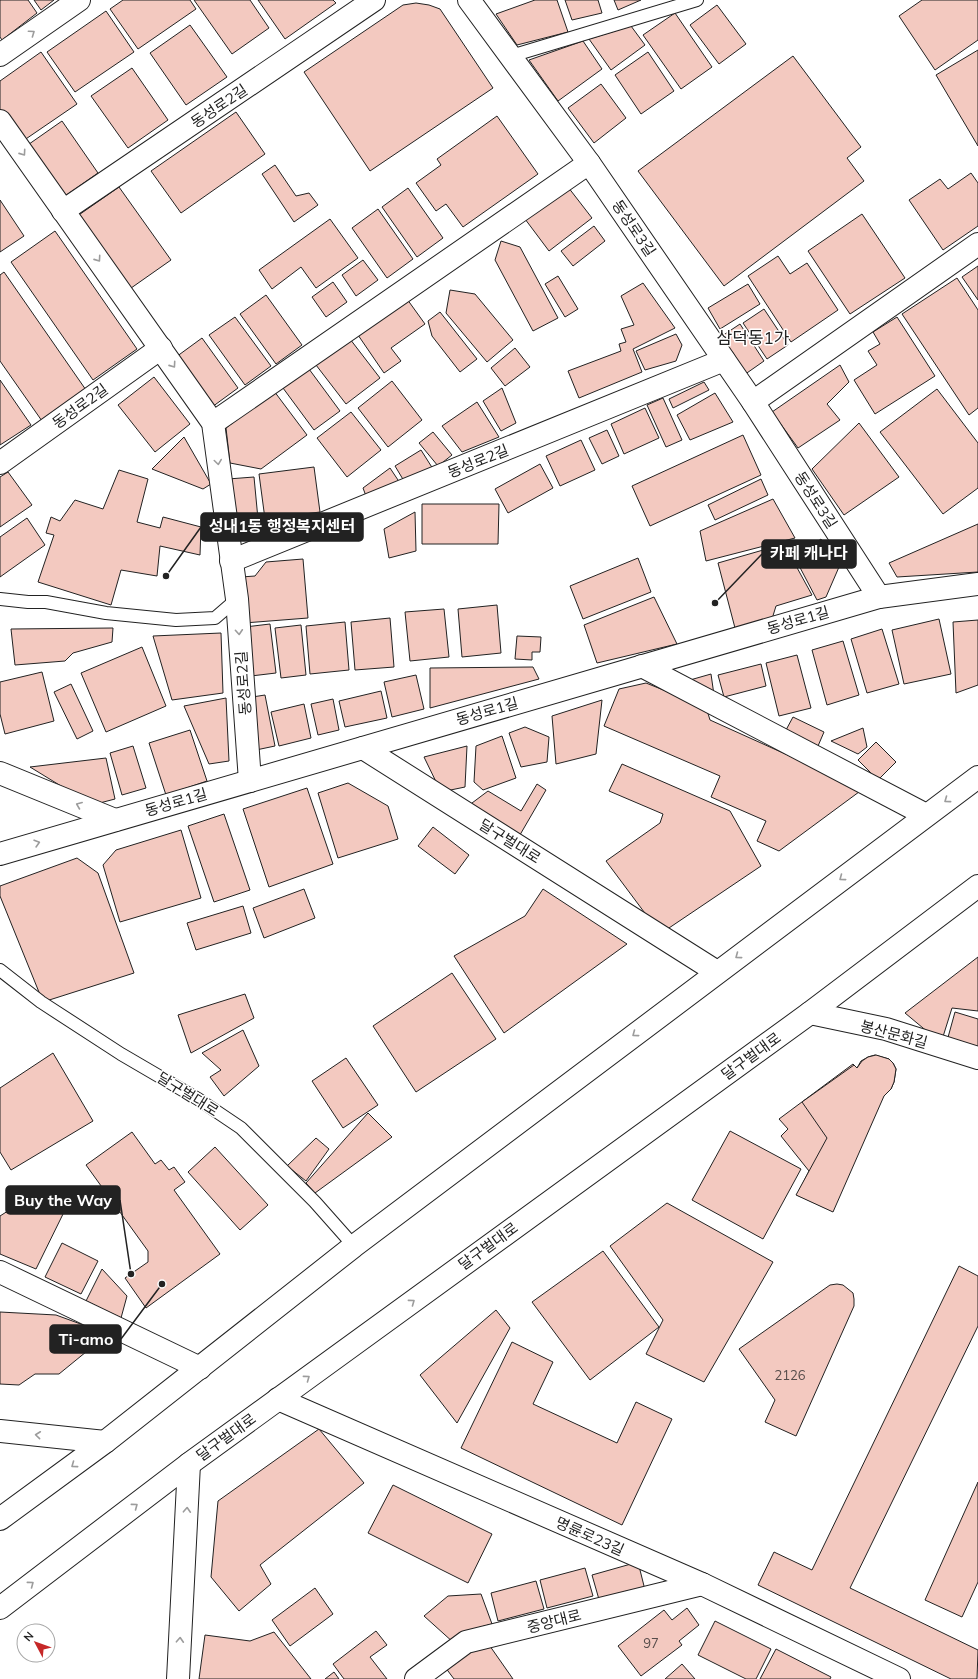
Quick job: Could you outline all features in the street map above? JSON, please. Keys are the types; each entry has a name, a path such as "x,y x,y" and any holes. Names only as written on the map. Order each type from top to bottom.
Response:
{"street":[{"path":"0,55 79,0"},
{"name":"동성로2길","path":"63,211 374,0"},
{"name":"동성로3길","path":"469,0 589,163 753,402 879,597"},
{"name":"동성로2길","path":"0,121 213,423 237,599 250,781"},
{"path":"213,423 589,163"},
{"path":"753,402 978,244"},
{"name":"동성로2길","path":"0,463 160,348"},
{"name":"동성로2길","path":"231,561 724,360"},
{"name":"동성로1길","path":"0,854 879,597 978,584"},
{"path":"642,666 926,815"},
{"name":"달구벌대로","path":"363,748 717,972"},
{"path":"0,773 115,820"},
{"path":"0,1519 105,1442 354,1246 978,777"},
{"name":"달구벌대로","path":"0,1608 189,1464 810,1013 978,886"},
{"name":"봉산문화길","path":"810,1013 886,1029 978,1058"},
{"path":"0,1272 200,1368"},
{"name":"명륜로23길","path":"278,1399 702,1584 898,1679"},
{"path":"0,1432 105,1442"},
{"path":"178,1679 189,1464"},
{"name":"중앙대로","path":"416,1679 466,1642 702,1584"}],"lane":[{"path":"511,56 697,0"},
{"path":"0,599 46,602 106,613 176,620 215,618 237,599"},
{"name":"달구벌대로","path":"0,970 41,1002 121,1054 198,1099 241,1128 315,1202 354,1246"}],"building":[{"path":"0,0 28,0 37,13 2,40 0,37"},
{"path":"34,0 54,0 41,10"},
{"path":"123,0 190,0 196,9 138,49 110,9"},
{"path":"194,0 250,0 269,28 232,54"},
{"path":"258,0 333,0 336,3 285,39"},
{"path":"535,0 557,0 568,32 517,45 496,14"},
{"path":"565,0 598,0 602,13 572,20"},
{"path":"614,0 641,0 618,10"},
{"path":"922,0 978,0 978,40 935,70 899,16"},
{"path":"416,3 429,5 440,9 493,88 370,171 304,72 403,5"},
{"path":"717,5 746,44 719,64 690,25"},
{"path":"106,11 134,52 75,92 47,52"},
{"path":"675,13 712,67 681,89 643,35"},
{"path":"190,25 227,77 186,105 150,53"},
{"path":"631,26 645,45 611,70 589,39"},
{"path":"583,41 602,69 558,101 529,60"},
{"path":"978,50 978,146 936,75"},
{"path":"41,52 77,104 17,145 0,121 0,81"},
{"path":"648,52 674,91 641,114 615,75"},
{"path":"793,56 861,147 847,158 864,181 724,286 638,171"},
{"path":"132,68 168,120 128,148 91,96"},
{"path":"601,84 626,118 594,143 568,108"},
{"path":"236,112 265,154 181,213 151,171"},
{"path":"497,116 538,174 463,227 446,204 436,211 416,183 441,165 437,159"},
{"path":"62,121 98,173 58,201 22,149"},
{"path":"275,165 296,196 309,193 318,205 294,222 262,174"},
{"path":"971,173 978,183 978,226 943,250 909,200 940,179 948,189"},
{"path":"119,187 171,260 124,293 73,219"},
{"path":"568,187 592,218 549,251 525,219"},
{"path":"408,188 443,238 417,257 382,207"},
{"path":"0,200 24,236 0,252"},
{"path":"378,209 413,259 387,278 352,228"},
{"path":"862,214 905,278 850,314 808,251"},
{"path":"330,219 358,258 316,288 301,267 272,289 259,270"},
{"path":"594,226 605,241 573,266 561,251"},
{"path":"55,231 137,349 93,380 11,262"},
{"path":"501,241 520,247 558,318 533,331 495,260"},
{"path":"778,256 790,274 807,263 838,310 791,342 748,276"},
{"path":"363,260 378,280 356,296 342,275"},
{"path":"978,266 978,300 962,277"},
{"path":"4,272 86,390 42,421 0,361 0,275"},
{"path":"558,276 578,309 565,317 545,284"},
{"path":"957,278 978,310 978,408 969,415 902,314"},
{"path":"333,282 347,302 326,317 312,297"},
{"path":"643,283 675,328 633,349 642,372 579,398 568,371 621,351 619,344 626,342 621,329 634,325 621,296"},
{"path":"748,284 760,304 720,329 708,308"},
{"path":"450,290 475,294 513,340 487,362 446,313"},
{"path":"266,295 302,345 276,364 240,314"},
{"path":"407,299 425,324 391,348 401,361 384,373 358,335"},
{"path":"764,309 788,345 767,359 743,323"},
{"path":"440,312 477,359 460,372 432,336 428,321"},
{"path":"235,317 271,366 245,385 209,335"},
{"path":"897,317 935,376 875,414 854,380 877,365 868,351 880,344 873,332"},
{"path":"740,324 764,361 744,375 719,338"},
{"path":"676,334 682,345 676,361 645,370 636,351"},
{"path":"202,338 238,388 212,407 176,357"},
{"path":"350,339 380,378 346,404 316,365"},
{"path":"515,348 530,367 505,386 491,368"},
{"path":"840,365 849,382 827,404 840,420 798,448 772,412"},
{"path":"309,369 340,411 314,430 283,388"},
{"path":"154,377 190,424 155,452 118,405"},
{"path":"0,380 31,425 0,445"},
{"path":"392,381 422,420 388,447 358,408"},
{"path":"704,382 709,390 673,408 669,399"},
{"path":"502,388 516,423 501,431 483,401"},
{"path":"937,389 978,443 978,488 943,514 880,432"},
{"path":"274,391 307,435 261,469 230,463 226,428"},
{"path":"715,393 733,422 690,440 677,415"},
{"path":"663,398 682,440 666,447 647,405"},
{"path":"477,402 499,437 462,452 442,426"},
{"path":"645,408 659,438 624,454 611,424"},
{"path":"351,412 381,450 347,477 317,438"},
{"path":"859,423 899,477 844,515 812,469"},
{"path":"607,430 619,456 602,464 589,438"},
{"path":"433,432 452,455 438,466 419,443"},
{"path":"743,435 761,475 650,526 632,486"},
{"path":"184,437 211,484 203,489 152,469"},
{"path":"581,440 595,470 560,486 546,456"},
{"path":"421,450 433,469 404,481 395,466"},
{"path":"540,464 553,488 508,513 495,489"},
{"path":"314,467 320,512 265,519 259,474"},
{"path":"390,468 400,483 366,496 363,488"},
{"path":"119,470 148,479 137,522 160,528 163,517 201,527 200,555 160,546 157,576 121,570 111,605 38,582 54,535 46,533 51,517 60,521 75,500 103,509"},
{"path":"8,472 32,505 0,527 0,477"},
{"path":"254,477 258,519 231,521 228,479"},
{"path":"761,479 768,495 715,520 708,505"},
{"path":"773,499 795,538 706,561 700,531"},
{"path":"422,504 499,504 498,544 422,544"},
{"path":"415,512 416,551 389,558 384,529"},
{"path":"27,518 45,545 0,577 0,537"},
{"path":"978,524 978,572 897,577 889,563"},
{"path":"821,539 839,567 826,597 817,600 795,558"},
{"path":"784,544 812,595 776,606 772,619 735,628 718,563"},
{"path":"638,558 651,592 583,619 570,586"},
{"path":"303,559 308,618 244,623 241,577 255,576 266,562"},
{"path":"654,597 677,644 597,663 584,625"},
{"path":"497,605 501,653 462,657 458,609"},
{"path":"444,609 449,657 410,661 405,612"},
{"path":"390,618 394,667 355,670 351,622"},
{"path":"939,619 951,674 904,684 892,630"},
{"path":"978,620 978,685 956,693 953,622"},
{"path":"345,622 349,670 310,674 306,626"},
{"path":"270,624 276,673 251,676 245,627"},
{"path":"301,625 306,675 281,678 275,628"},
{"path":"113,628 112,642 73,653 65,661 15,665 11,629"},
{"path":"882,629 899,684 867,693 851,639"},
{"path":"221,633 223,693 172,700 153,636"},
{"path":"517,636 541,637 540,652 532,652 532,660 515,659"},
{"path":"843,641 859,695 827,705 812,650"},
{"path":"142,647 166,706 106,732 81,673"},
{"path":"797,655 811,708 779,716 766,663"},
{"path":"761,664 766,686 724,697 718,675"},
{"path":"533,667 539,679 430,708 430,668"},
{"path":"42,672 54,721 5,734 0,714 0,682"},
{"path":"711,674 714,695 683,682"},
{"path":"416,675 424,709 392,717 384,682"},
{"path":"646,683 706,707 710,720 863,789 779,851 757,841 766,821 711,797 720,776 604,726 619,689"},
{"path":"71,684 93,731 77,739 54,692"},
{"path":"381,691 387,718 345,727 339,701"},
{"path":"265,695 275,746 256,750 246,698"},
{"path":"226,698 229,761 209,764 184,706"},
{"path":"333,699 339,730 318,735 311,704"},
{"path":"602,700 596,754 556,764 552,716"},
{"path":"304,704 311,738 279,746 271,712"},
{"path":"793,717 824,732 818,746 786,730"},
{"path":"525,727 549,737 547,762 521,767 509,733"},
{"path":"863,728 867,747 858,754 831,741"},
{"path":"190,730 207,781 166,795 149,743"},
{"path":"502,736 516,778 483,790 474,782 476,746"},
{"path":"876,742 896,762 878,780 858,760"},
{"path":"133,746 146,788 122,795 110,753"},
{"path":"467,746 465,787 441,792 424,757"},
{"path":"106,758 115,799 92,805 30,767"},
{"path":"622,764 730,811 761,866 666,930 656,928 606,861 660,823 663,814 609,791"},
{"path":"348,783 388,806 398,839 338,858 318,793"},
{"path":"537,784 546,790 517,840 464,809 488,791 521,811"},
{"path":"307,788 333,864 269,887 243,809"},
{"path":"224,814 250,890 214,902 188,826"},
{"path":"433,827 469,855 455,874 418,846"},
{"path":"181,830 201,898 120,922 103,865 116,850"},
{"path":"77,858 98,873 134,973 43,1002 0,896 0,886"},
{"path":"304,889 315,918 264,938 253,908"},
{"path":"543,889 627,944 504,1033 454,956 525,916"},
{"path":"243,906 251,933 196,950 187,923"},
{"path":"978,957 978,1011 952,1008 941,1043 905,1013"},
{"path":"452,973 496,1039 416,1092 373,1026"},
{"path":"245,994 254,1018 191,1053 178,1015"},
{"path":"955,1012 978,1019 978,1049 947,1041"},
{"path":"243,1030 259,1066 224,1096 210,1077 221,1070 202,1053"},
{"path":"53,1053 93,1121 11,1170 0,1152 0,1088"},
{"path":"875,1055 889,1059 893,1063 896,1069 894,1082 891,1089 883,1096 832,1211 797,1195 809,1171 781,1136 788,1129 779,1119 853,1064 857,1068 861,1061"},
{"path":"876,1055 889,1059 893,1063 896,1069 894,1082 891,1089 884,1096 833,1212 796,1195 827,1138 802,1102 854,1065 857,1068 862,1061 868,1057"},
{"path":"346,1058 378,1105 343,1128 312,1081"},
{"path":"368,1113 392,1137 315,1193 306,1183"},
{"path":"730,1131 801,1169 763,1239 692,1200"},
{"path":"132,1132 155,1164 161,1160 169,1170 174,1167 185,1182 174,1190 220,1254 146,1308 125,1278 148,1262 148,1251 86,1165"},
{"path":"316,1138 329,1149 306,1181 287,1166"},
{"path":"215,1147 268,1205 240,1230 188,1172"},
{"path":"33,1195 65,1210 36,1269 0,1254 0,1216"},
{"path":"667,1203 773,1262 704,1382 646,1354 663,1320 610,1246"},
{"path":"62,1243 98,1261 81,1294 45,1277"},
{"path":"603,1251 659,1327 590,1380 532,1302"},
{"path":"959,1266 978,1276 978,1326 850,1588 978,1650 977,1679 951,1679 758,1585 774,1552 812,1570"},
{"path":"102,1269 127,1296 121,1318 86,1301"},
{"path":"830,1285 843,1285 853,1293 854,1306 796,1436 765,1422 775,1400 739,1349"},
{"path":"496,1310 510,1328 457,1423 420,1375"},
{"path":"0,1312 56,1315 108,1334 59,1374 35,1374 19,1385 0,1384"},
{"path":"512,1342 553,1362 533,1404 617,1443 636,1402 672,1419 622,1525 461,1448"},
{"path":"319,1429 364,1483 260,1565 271,1584 239,1611 211,1577 218,1501"},
{"path":"978,1482 978,1582 962,1617 925,1600"},
{"path":"393,1485 492,1534 468,1583 368,1533"},
{"path":"638,1562 645,1590 600,1603 592,1575"},
{"path":"585,1568 593,1596 547,1608 540,1580"},
{"path":"536,1581 544,1609 498,1621 491,1593"},
{"path":"315,1588 333,1614 290,1646 272,1620"},
{"path":"481,1594 492,1624 466,1631 454,1643 424,1616 448,1596"},
{"path":"687,1608 699,1625 679,1641 682,1645 641,1676 618,1646 664,1610 672,1620"},
{"path":"715,1621 771,1649 756,1679 746,1679 698,1655"},
{"path":"376,1631 387,1645 370,1657 387,1679 344,1679 333,1664"},
{"path":"274,1632 311,1679 199,1679 205,1635 250,1641"},
{"path":"485,1639 513,1679 454,1679 445,1667"},
{"path":"776,1649 831,1677 830,1679 760,1679"},
{"path":"682,1664 695,1679 665,1679"},
{"path":"334,1672 339,1679 325,1679"}],"place":[{"name":"성내1동 행정복지센터","path":"166,576"},
{"name":"카페 캐나다","path":"715,603"},
{"name":"Buy the Way","path":"131,1274"},
{"name":"Ti-amo","path":"162,1284"}],"district":[{"name":"삼덕동1가","path":"753,337"}]}
